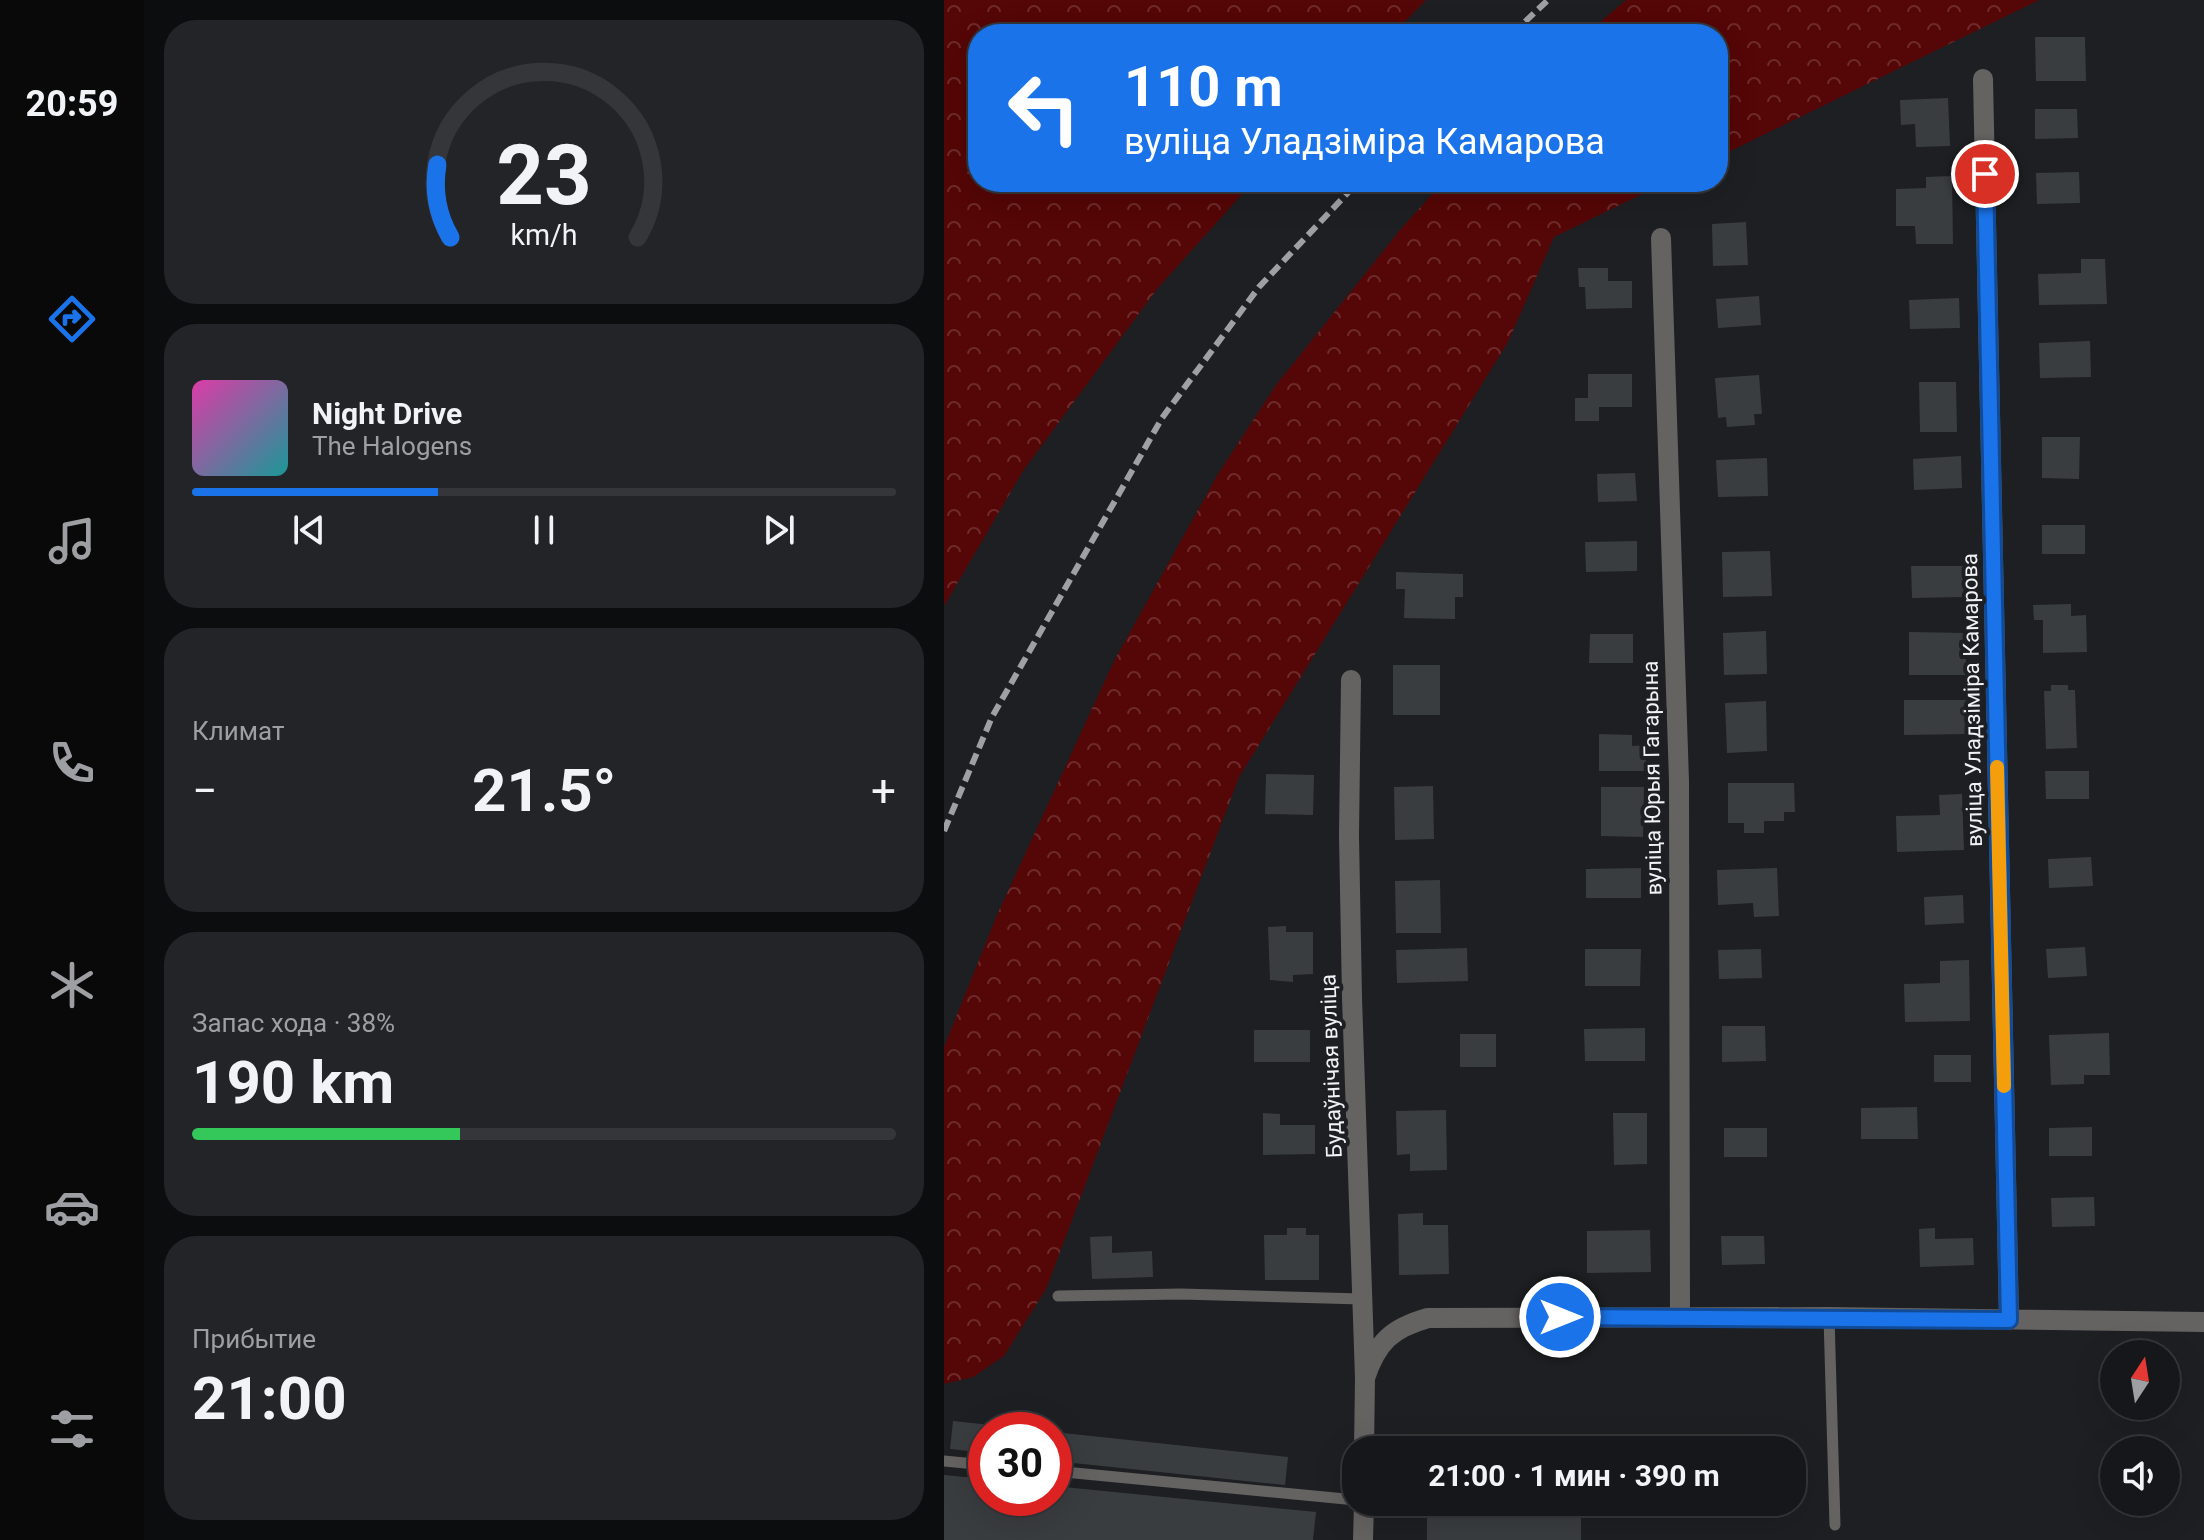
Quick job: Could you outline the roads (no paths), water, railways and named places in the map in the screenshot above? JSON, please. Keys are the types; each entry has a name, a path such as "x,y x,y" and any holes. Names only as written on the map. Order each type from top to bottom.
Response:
{"street":[{"name":"вуліца Уладзіміра Камарова","path":"1983,79 2009,1320"},
{"name":"вуліца Юрыя Гагарына","path":"1661,238 1679,781 1680,1317"},
{"name":"Будаўнічая вуліца","path":"1351,680 1349,851 1364,1436"},
{"path":"1365,1378 1377,1348 1388,1337 1400,1328 1428,1318 1829,1317 2204,1322"},
{"path":"1363,1540 1364,1516"}],"lane":[{"path":"1058,1296 1181,1294 1362,1299"},
{"path":"1829,1317 1835,1525"},
{"path":"944,1461 968,1463"},
{"path":"1072,1473 1342,1499"}],"railway":[{"path":"1523,24 1548,0"},
{"path":"944,831 992,717 1162,418 1259,287 1349,192"}]}
